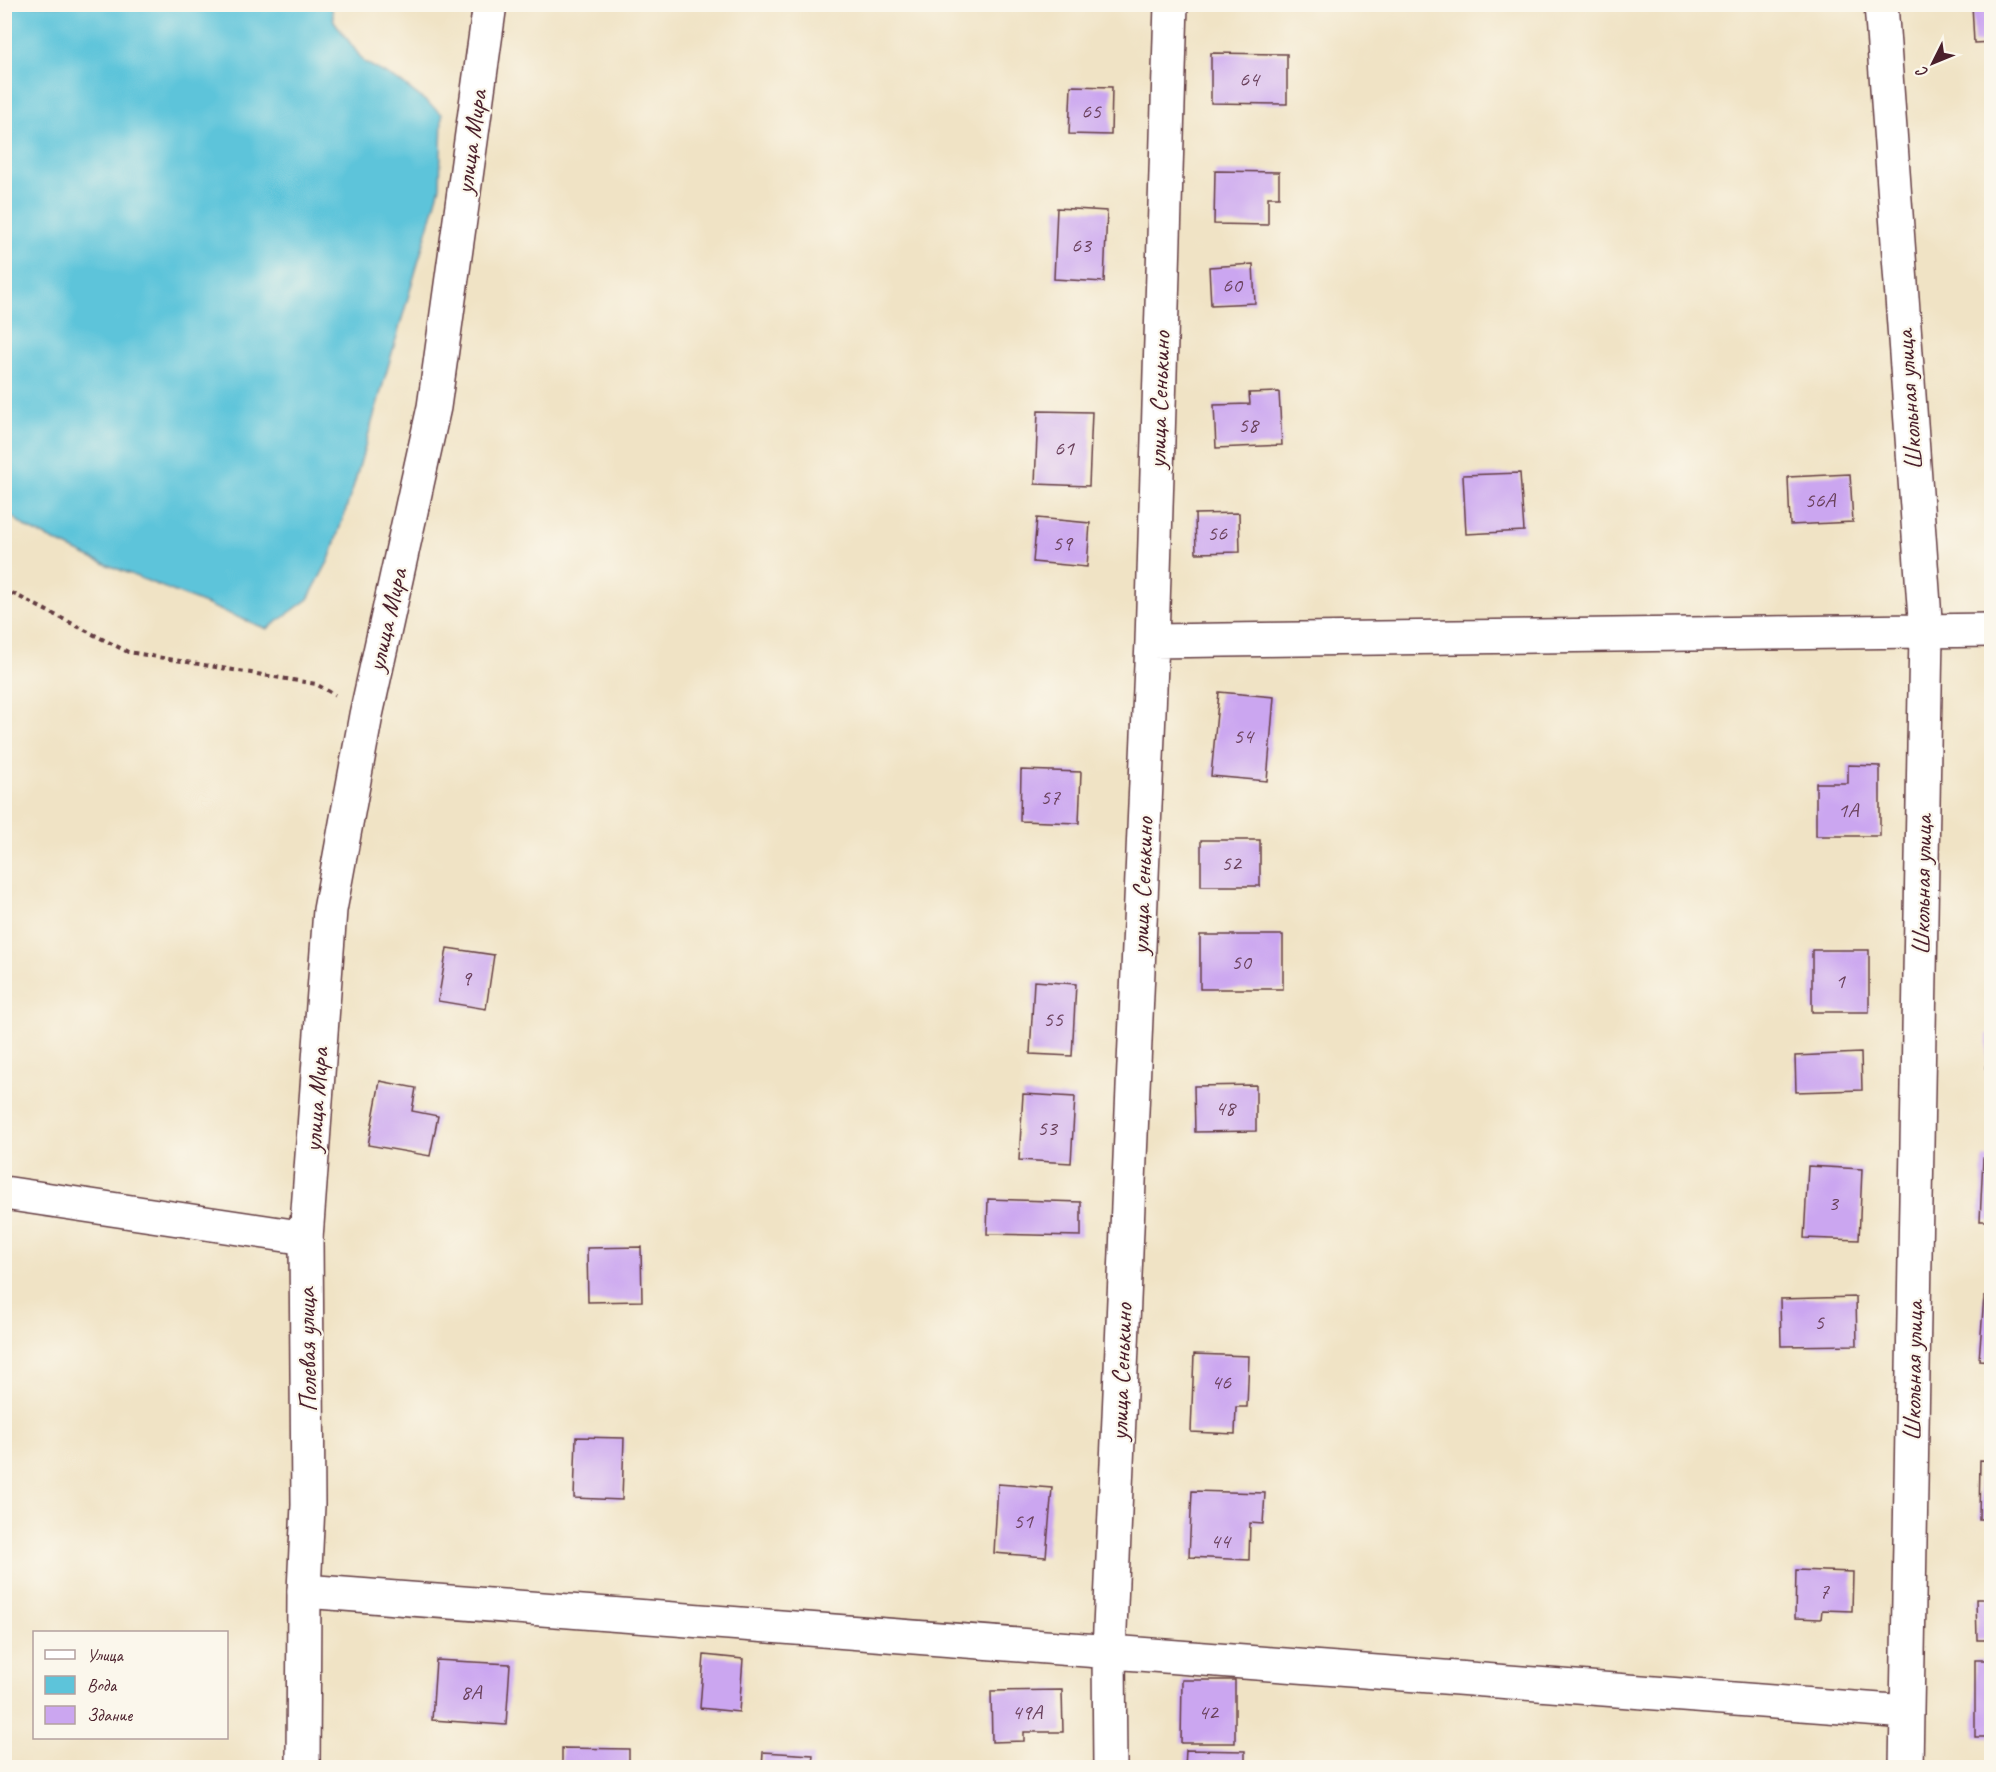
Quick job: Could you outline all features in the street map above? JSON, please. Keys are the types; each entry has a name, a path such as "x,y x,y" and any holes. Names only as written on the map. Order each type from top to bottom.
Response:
{"street":[{"name":"улица Мира","path":"306,1238 330,910 366,715 434,407 490,4"},
{"name":"улица Сенькино","path":"1110,1767 1109,1652 1152,641 1171,4"},
{"name":"Школьная улица","path":"1881,4 1926,633 1906,1767"},
{"path":"1152,641 1926,633 1992,630"},
{"path":"4,1193 306,1238"},
{"name":"Полевая улица","path":"303,1767 304,1591 308,1505 306,1238"},
{"path":"304,1591 1907,1712"}],"path":[{"path":"4,589 128,651 316,684 366,715"}],"water":[{"path":"4,5 331,5 334,21 364,62 402,83 442,114 440,187 353,488 329,560 308,599 267,629 93,559 27,528 5,511"}],"building":[{"path":"1972,4 1992,4 1992,42 1974,43"},
{"path":"1211,53 1287,54 1287,104 1211,103"},
{"path":"1071,86 1112,87 1111,135 1069,134"},
{"path":"1215,171 1279,172 1279,197 1268,197 1268,225 1214,224"},
{"path":"1057,208 1107,211 1104,282 1054,279"},
{"path":"1987,215 1992,215 1992,249 1989,250"},
{"path":"1253,264 1255,303 1211,305 1209,267"},
{"path":"1279,392 1282,445 1216,448 1214,405 1250,404 1249,393"},
{"path":"1038,411 1092,412 1089,486 1035,484"},
{"path":"1520,473 1524,531 1466,534 1463,475"},
{"path":"1850,474 1853,522 1790,525 1788,477"},
{"path":"1239,513 1240,552 1196,553 1195,514"},
{"path":"1037,518 1090,523 1087,567 1033,562"},
{"path":"1219,692 1274,697 1267,781 1211,776"},
{"path":"1848,765 1880,766 1880,836 1816,836 1816,783 1848,783"},
{"path":"1021,770 1081,772 1079,823 1020,821"},
{"path":"1201,840 1260,840 1260,886 1201,886"},
{"path":"1200,935 1283,935 1283,989 1200,989"},
{"path":"447,948 494,955 486,1009 438,1001"},
{"path":"1812,950 1869,950 1869,1012 1812,1012"},
{"path":"1034,981 1076,984 1072,1056 1030,1054"},
{"path":"1987,1034 1992,1034 1992,1090 1986,1090"},
{"path":"1861,1053 1862,1090 1796,1092 1795,1056"},
{"path":"380,1081 416,1088 412,1111 438,1116 430,1156 368,1145"},
{"path":"1256,1085 1256,1131 1195,1132 1194,1086"},
{"path":"1023,1094 1075,1097 1071,1163 1019,1160"},
{"path":"1983,1158 1992,1159 1992,1221 1980,1221"},
{"path":"1808,1166 1862,1169 1859,1240 1804,1238"},
{"path":"988,1199 1081,1202 1081,1236 987,1234"},
{"path":"641,1247 642,1301 588,1302 587,1248"},
{"path":"1984,1296 1992,1296 1992,1361 1979,1360"},
{"path":"1856,1297 1857,1345 1781,1346 1780,1299"},
{"path":"1194,1354 1249,1356 1247,1407 1236,1407 1235,1434 1191,1432"},
{"path":"576,1437 624,1438 622,1500 574,1498"},
{"path":"1980,1460 1992,1461 1992,1519 1979,1519"},
{"path":"998,1484 1052,1488 1046,1557 994,1553"},
{"path":"1192,1491 1265,1493 1263,1524 1250,1523 1249,1560 1189,1557"},
{"path":"1796,1570 1853,1572 1852,1611 1822,1610 1821,1619 1795,1618"},
{"path":"1976,1599 1992,1599 1992,1640 1977,1640"},
{"path":"704,1655 743,1659 739,1712 700,1708"},
{"path":"436,1660 510,1664 506,1725 432,1720"},
{"path":"1975,1660 1992,1660 1992,1737 1975,1737"},
{"path":"1182,1680 1235,1680 1235,1743 1181,1743"},
{"path":"1062,1690 1063,1732 1024,1732 1024,1741 992,1742 991,1691"},
{"path":"562,1748 629,1749 629,1768 562,1768"},
{"path":"1186,1750 1245,1751 1245,1768 1185,1768"},
{"path":"763,1752 813,1755 812,1768 762,1768"}]}
